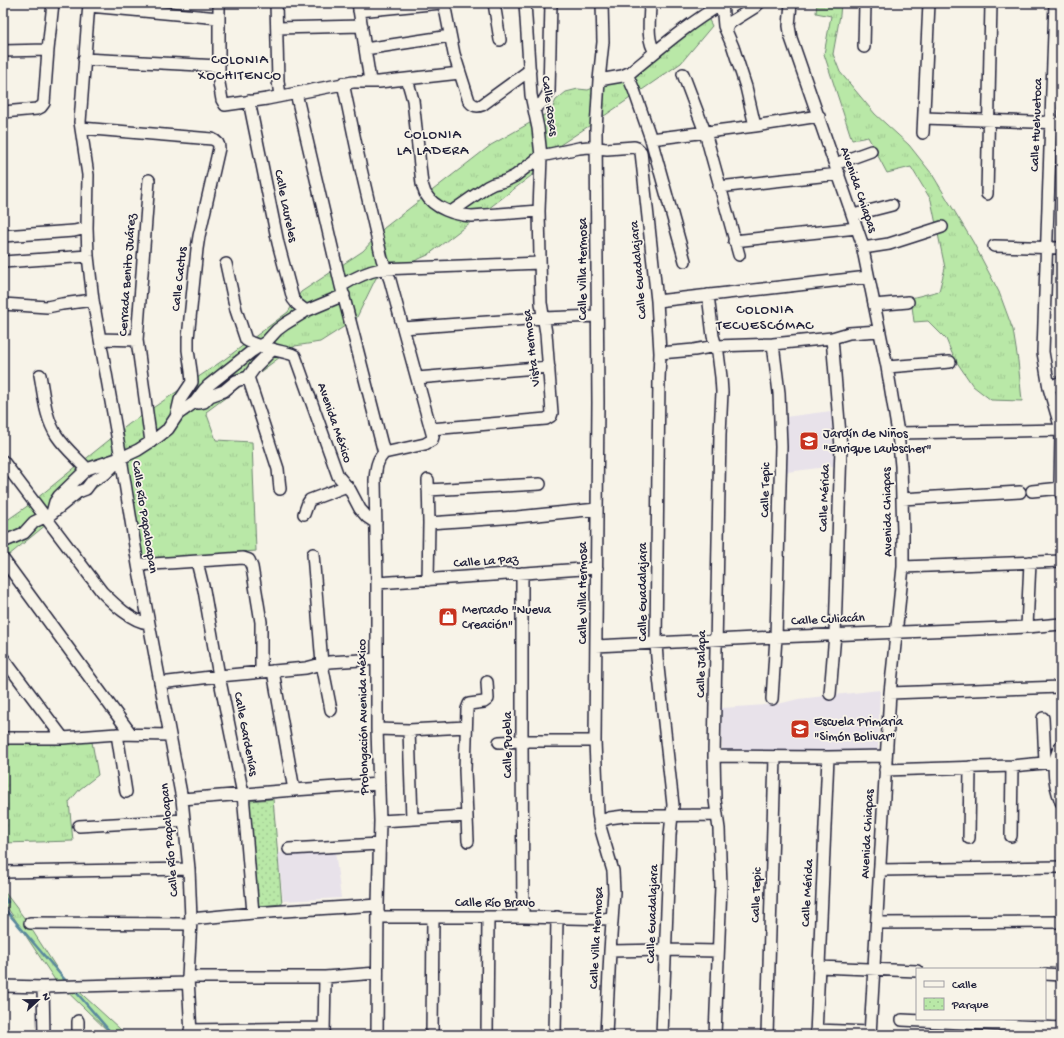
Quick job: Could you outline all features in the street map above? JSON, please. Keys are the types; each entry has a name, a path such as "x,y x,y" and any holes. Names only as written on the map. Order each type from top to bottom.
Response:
{"street":[{"path":"3,112 37,109 43,105 45,100 53,3"},
{"path":"219,3 219,83 221,97 226,105 267,99 343,83 370,81 379,82 460,72"},
{"path":"276,3 278,81 280,96"},
{"path":"370,81 359,7 443,3 460,72 469,101 473,105 477,106 486,103 530,70"},
{"path":"494,3 500,40"},
{"name":"Calle Rosas","path":"525,3 531,95 538,128 541,156 579,148 607,149 634,147 640,150"},
{"path":"534,109 543,102 549,92 551,3"},
{"name":"Calle Villa Hermosa","path":"602,3 603,42 596,129 596,742 597,805 599,822 614,877 606,1035"},
{"path":"650,3 650,38 651,45 655,52"},
{"path":"725,29 731,22 759,3"},
{"name":"Avenida Chiapas","path":"791,3 789,26 791,38 853,215 863,248 887,367 898,433 902,499 903,567 890,693 870,1033"},
{"path":"864,47 865,3"},
{"path":"923,133 929,3"},
{"path":"987,194 992,3"},
{"name":"Calle Huehuetoca","path":"1049,388 1043,352 1047,247 1056,123 1055,3"},
{"path":"599,80 627,74 695,21 722,4 725,29 733,47 746,87 756,126"},
{"path":"89,5 219,18"},
{"name":"Calle Río Papaloapan","path":"89,5 84,59 81,128 88,175 88,256 93,300 148,623 182,799 189,869 190,921 188,980 190,1033"},
{"path":"277,28 362,26"},
{"path":"365,49 450,36"},
{"path":"3,52 48,50"},
{"path":"84,59 219,66"},
{"path":"627,74 651,140 685,261"},
{"path":"684,74 705,132 738,255"},
{"path":"407,79 413,100 422,184 425,193 431,200 439,207 464,216 540,212"},
{"path":"296,93 342,290 384,453 425,444 430,442 432,434 386,269 361,169 343,83"},
{"name":"Calle Laureles","path":"249,102 278,243 294,299 297,304 306,311"},
{"path":"651,140 819,116"},
{"path":"924,118 1056,123"},
{"name":"Calle Cactus","path":"81,128 212,139 218,142 219,148 197,249 188,338 192,382 180,400 176,417"},
{"name":"Calle Guadalajara","path":"640,150 642,156 657,301 660,353 656,643 657,666 672,798 662,1035"},
{"path":"719,187 837,169 871,151"},
{"path":"451,212 487,187 505,181 514,176 541,156"},
{"name":"Vista Hermosa","path":"432,434 546,419 552,413 546,333 541,303 541,156"},
{"name":"Cerrada Benito Juárez","path":"149,180 137,340 151,442"},
{"path":"853,215 892,204"},
{"path":"863,248 889,244 942,227"},
{"path":"3,236 74,231 87,228"},
{"path":"734,241 857,228"},
{"path":"994,246 1061,248"},
{"path":"3,262 88,256"},
{"path":"48,515 58,496 87,469 121,458 138,450 158,437 168,429 180,412 195,402 209,385 252,351 266,342 276,330 342,290 354,278 368,272 386,269 540,263"},
{"name":"Avenida México","path":"226,264 236,310 247,341 291,354 296,358 338,476 347,486 360,509 376,523"},
{"path":"657,301 868,277"},
{"name":"Calle Jalapa","path":"708,295 713,336 719,361 722,392 719,442 714,756 715,800 719,829 721,886 715,1035"},
{"path":"3,304 47,307 93,300"},
{"path":"874,305 908,302"},
{"path":"403,328 543,318 597,316"},
{"path":"660,353 694,350 716,346 773,344 832,338 849,333 879,331"},
{"name":"Calle Mérida","path":"830,694 835,634 841,447 832,338"},
{"path":"100,339 137,340"},
{"name":"Calle Tepic","path":"772,698 776,637 781,446 779,393 773,344"},
{"path":"195,402 204,402 210,396 224,391 236,381 248,376 273,349"},
{"path":"887,367 950,362"},
{"path":"417,378 549,367"},
{"path":"40,376 51,424 59,438 87,469"},
{"path":"248,376 278,469 280,489"},
{"path":"898,433 1061,430 1049,388 1061,382"},
{"path":"1032,491 1061,490 1061,433"},
{"name":"Prolongación Avenida México","path":"378,1035 377,973 379,844 383,820 379,784 377,729 375,480 380,457 384,453"},
{"path":"3,542 24,532 34,522 48,515 78,492 86,489 92,481 105,474 121,458"},
{"path":"3,461 48,515 102,592 123,611 142,622 148,623"},
{"path":"428,580 428,485 540,484"},
{"path":"304,514 310,500 347,486"},
{"path":"902,499 1020,492"},
{"path":"429,523 517,517 597,509"},
{"path":"313,554 322,664 331,710"},
{"path":"138,565 243,558 249,560 252,567 262,622 267,672 294,790"},
{"path":"3,559 131,734"},
{"path":"903,567 1061,561"},
{"name":"Calle Gardenías","path":"197,562 204,590 219,676 243,794 253,913"},
{"path":"1027,626 1030,562"},
{"name":"Calle La Paz","path":"377,583 597,568"},
{"name":"Calle Puebla","path":"522,573 523,917"},
{"name":"Calle Culiacán","path":"596,646 1061,624"},
{"path":"3,658 63,738"},
{"path":"160,683 306,668 329,662 377,659"},
{"path":"468,841 465,770 468,705 471,703 484,702 488,699 487,682"},
{"path":"890,693 1061,687"},
{"path":"1043,718 1049,762 1060,800"},
{"path":"377,729 409,730 466,727"},
{"path":"409,730 412,819"},
{"path":"117,734 126,792"},
{"path":"3,738 63,738 117,734 170,735"},
{"path":"499,742 596,742"},
{"path":"885,770 1012,766 1049,762 1061,745"},
{"path":"714,756 886,756"},
{"name":"Calle Tepic","path":"766,1035 775,757"},
{"name":"Calle Mérida","path":"828,757 816,1033 870,1033"},
{"path":"1011,836 1012,766"},
{"path":"969,838 970,767"},
{"path":"182,799 379,784"},
{"path":"599,822 609,818 624,816 717,815"},
{"path":"383,820 467,816"},
{"path":"79,826 184,820"},
{"path":"289,849 379,844"},
{"path":"880,870 1061,867"},
{"path":"3,872 189,869"},
{"path":"30,923 190,921 253,913 378,905"},
{"name":"Calle Río Bravo","path":"378,917 612,918"},
{"path":"432,1035 433,917"},
{"path":"487,1035 488,917"},
{"path":"555,1035 556,918"},
{"path":"876,923 1061,922"},
{"path":"610,951 718,951"},
{"path":"819,967 916,971"},
{"path":"3,986 43,987 188,980 325,977 377,973"},
{"path":"1046,974 1061,975"},
{"path":"190,1033 324,1032 325,977"},
{"path":"43,987 44,1035"},
{"path":"902,1020 1061,1028"},
{"path":"78,1021 78,1035"}],"shaded area":[{"name":"Jardín de Niños \"Enrique Laubscher\"","path":"831,411 834,466 787,472 785,417"},
{"name":"Escuela Primaria \"Simón Bolivar\"","path":"880,690 878,751 722,753 722,708 778,704 798,699"},
{"path":"335,851 341,898 283,901 278,853"}],"green space":[{"path":"817,3 841,3 833,54 840,72 875,114 909,145 932,174 973,242 999,292 1013,330 1022,401 991,400 973,386 954,358 946,339 928,321 914,322 911,298 939,291 945,268 931,200 911,167 887,173 868,137 852,140 824,54 831,16 816,13"},
{"path":"707,16 712,26 681,63 560,145 544,166 428,255 376,278 356,319 320,342 295,346 206,412 216,440 252,442 256,551 143,561 127,465 58,515 3,560 3,523 26,507 129,424 225,359 288,312 301,292 363,251 384,228 491,145 551,111 556,100 566,92 578,89 588,90 631,72"},
{"path":"92,742 98,775 80,789 69,802 73,841 3,843 3,743"},
{"path":"273,799 282,904 258,906 249,801"},
{"path":"3,890 25,919 61,975 125,1035 112,1035 55,980 3,901"}],"waterway":[{"path":"3,895 8,902 3,903"},
{"path":"3,907 65,980"},
{"path":"76,992 113,1035"}],"place":[{"name":"Jardín de Niños \"Enrique Laubscher\"","path":"809,441"},
{"name":"Mercado \"Nueva Creación\"","path":"448,617"},
{"name":"Escuela Primaria \"Simón Bolivar\"","path":"800,729"}],"district":[{"name":"COLONIA XOCHITENCO","path":"240,68"},
{"name":"COLONIA LA LADERA","path":"433,144"},
{"name":"COLONIA TECUESCÓMAC","path":"765,318"}]}
